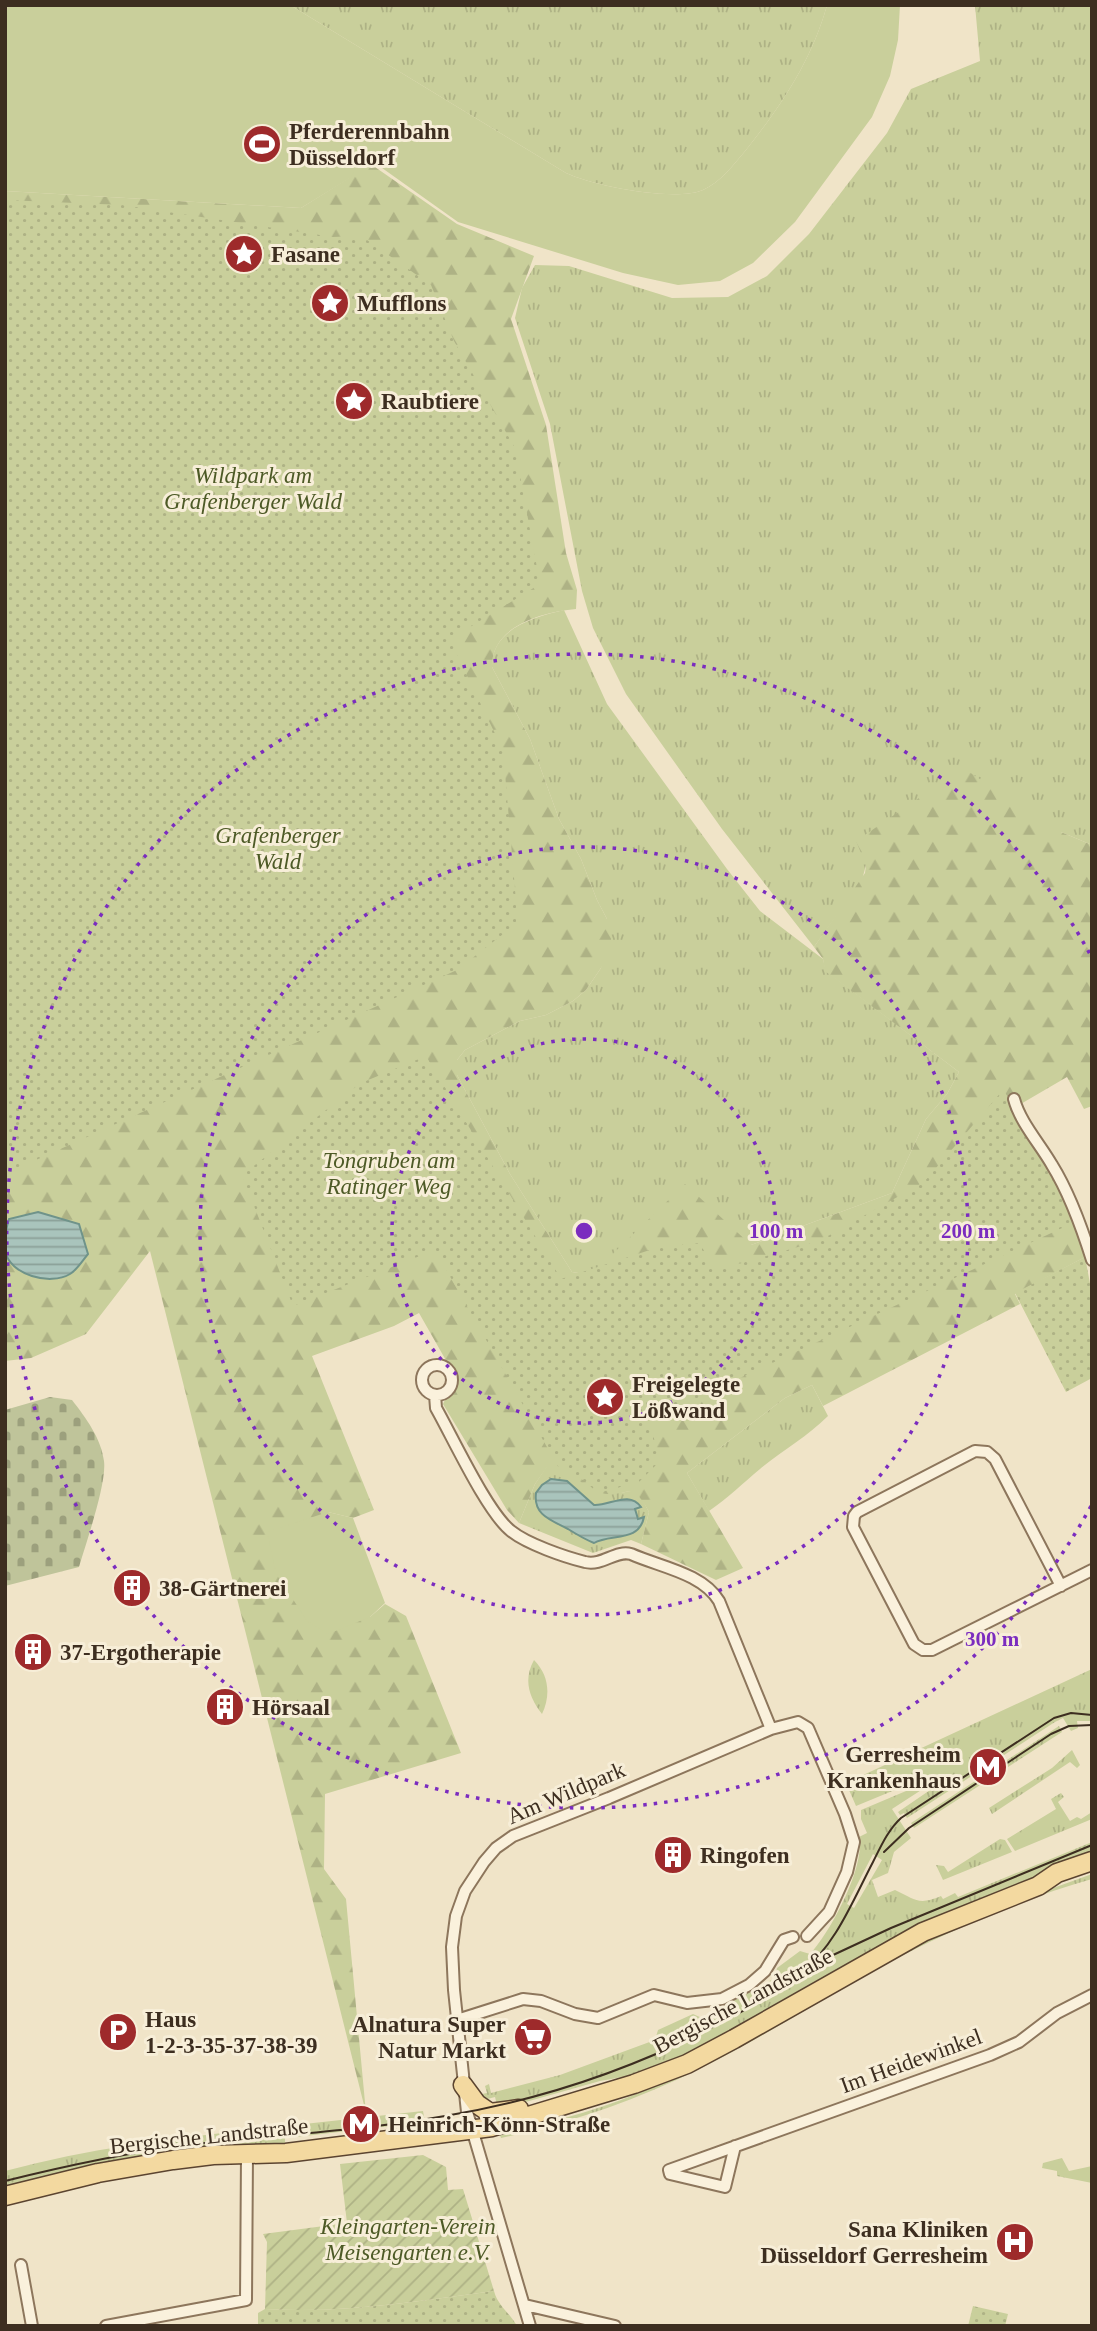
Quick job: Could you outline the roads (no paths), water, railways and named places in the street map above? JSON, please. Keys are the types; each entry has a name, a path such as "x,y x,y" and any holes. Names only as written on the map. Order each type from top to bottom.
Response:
{"main road":[{"name":"Bergische Landstraße","path":"1038,1886 1057,1874 1092,1861"},
{"name":"Bergische Landstraße","path":"5,2196 119,2169 186,2158 286,2153 471,2131 556,2108 687,2064 923,1932 1038,1886 1092,1871"},
{"path":"463,2085 477,2104 490,2113 540,2103 556,2108"}],"street":[{"path":"1014,1099 1059,1178 1075,1212 1092,1260"},
{"path":"435,1395 436,1408 455,1443 500,1521 511,1532 589,1563 602,1562 620,1553 632,1554 697,1580 710,1588 719,1601 771,1729"},
{"path":"1061,1586 995,1459 987,1452 975,1451 857,1512 854,1516 853,1527 914,1644 923,1650 932,1650 1061,1586 1092,1570"},
{"name":"Am Wildpark","path":"471,2131 463,2085 457,2020 452,1947 456,1916 470,1880 496,1849 513,1836 771,1729 798,1722 808,1728 845,1814 854,1842 847,1872 829,1912 807,1936"},
{"path":"457,2020 523,1999 541,2001 575,2014 598,2018 654,1995 687,2003 722,1999 749,1985 765,1971 784,1940 793,1937"},
{"name":"Im Heidewinkel","path":"735,2146 724,2187 670,2174 669,2170 735,2146 990,2055 1019,2042 1057,2012 1092,1996"},
{"path":"471,2131 530,2326"},
{"path":"106,2326 246,2300 247,2154"},
{"path":"21,2265 32,2326"},
{"path":"525,2305 615,2326"}],"water":[{"path":"38,1212 79,1224 88,1254 70,1274 52,1279 32,1276 22,1272 8,1259 4,1243 9,1219"},
{"path":"551,1479 567,1481 594,1505 625,1499 636,1502 641,1507 635,1509 638,1519 644,1517 641,1525 630,1534 594,1543 583,1538 544,1516 537,1507 536,1493"}],"tram line":[{"path":"5,2181 164,2148 381,2125 478,2110 544,2094 640,2061 753,2005 790,1982 813,1962 834,1936 885,1839 901,1818 1054,1718 1071,1713 1092,1715"},
{"path":"884,1852 909,1828 1051,1734 1069,1726 1092,1725"},
{"path":"816,1963 891,1928 1092,1845"}],"place":[{"name":"Pferderennbahn Düsseldorf","path":"262,144"},
{"name":"Fasane","path":"244,254"},
{"name":"Mufflons","path":"330,303"},
{"name":"Raubtiere","path":"354,401"},
{"name":"Freigelegte Lößwand","path":"605,1397"},
{"name":"38-Gärtnerei","path":"132,1588"},
{"name":"37-Ergotherapie","path":"33,1652"},
{"name":"Hörsaal","path":"225,1707"},
{"name":"Gerresheim Krankenhaus","path":"988,1767"},
{"name":"Ringofen","path":"673,1855"},
{"name":"Haus 1-2-3-35-37-38-39","path":"118,2032"},
{"name":"Alnatura Super Natur Markt","path":"533,2037"},
{"name":"Heinrich-Könn-Straße","path":"361,2124"},
{"name":"Sana Kliniken Düsseldorf Gerresheim","path":"1015,2242"}],"park label":[{"name":"Wildpark am Grafenberger Wald","path":"253,488"},
{"name":"Grafenberger Wald","path":"278,848"},
{"name":"Tongruben am Ratinger Weg","path":"389,1173"},
{"name":"Kleingarten-Verein Meisengarten e.V.","path":"408,2239"}]}
